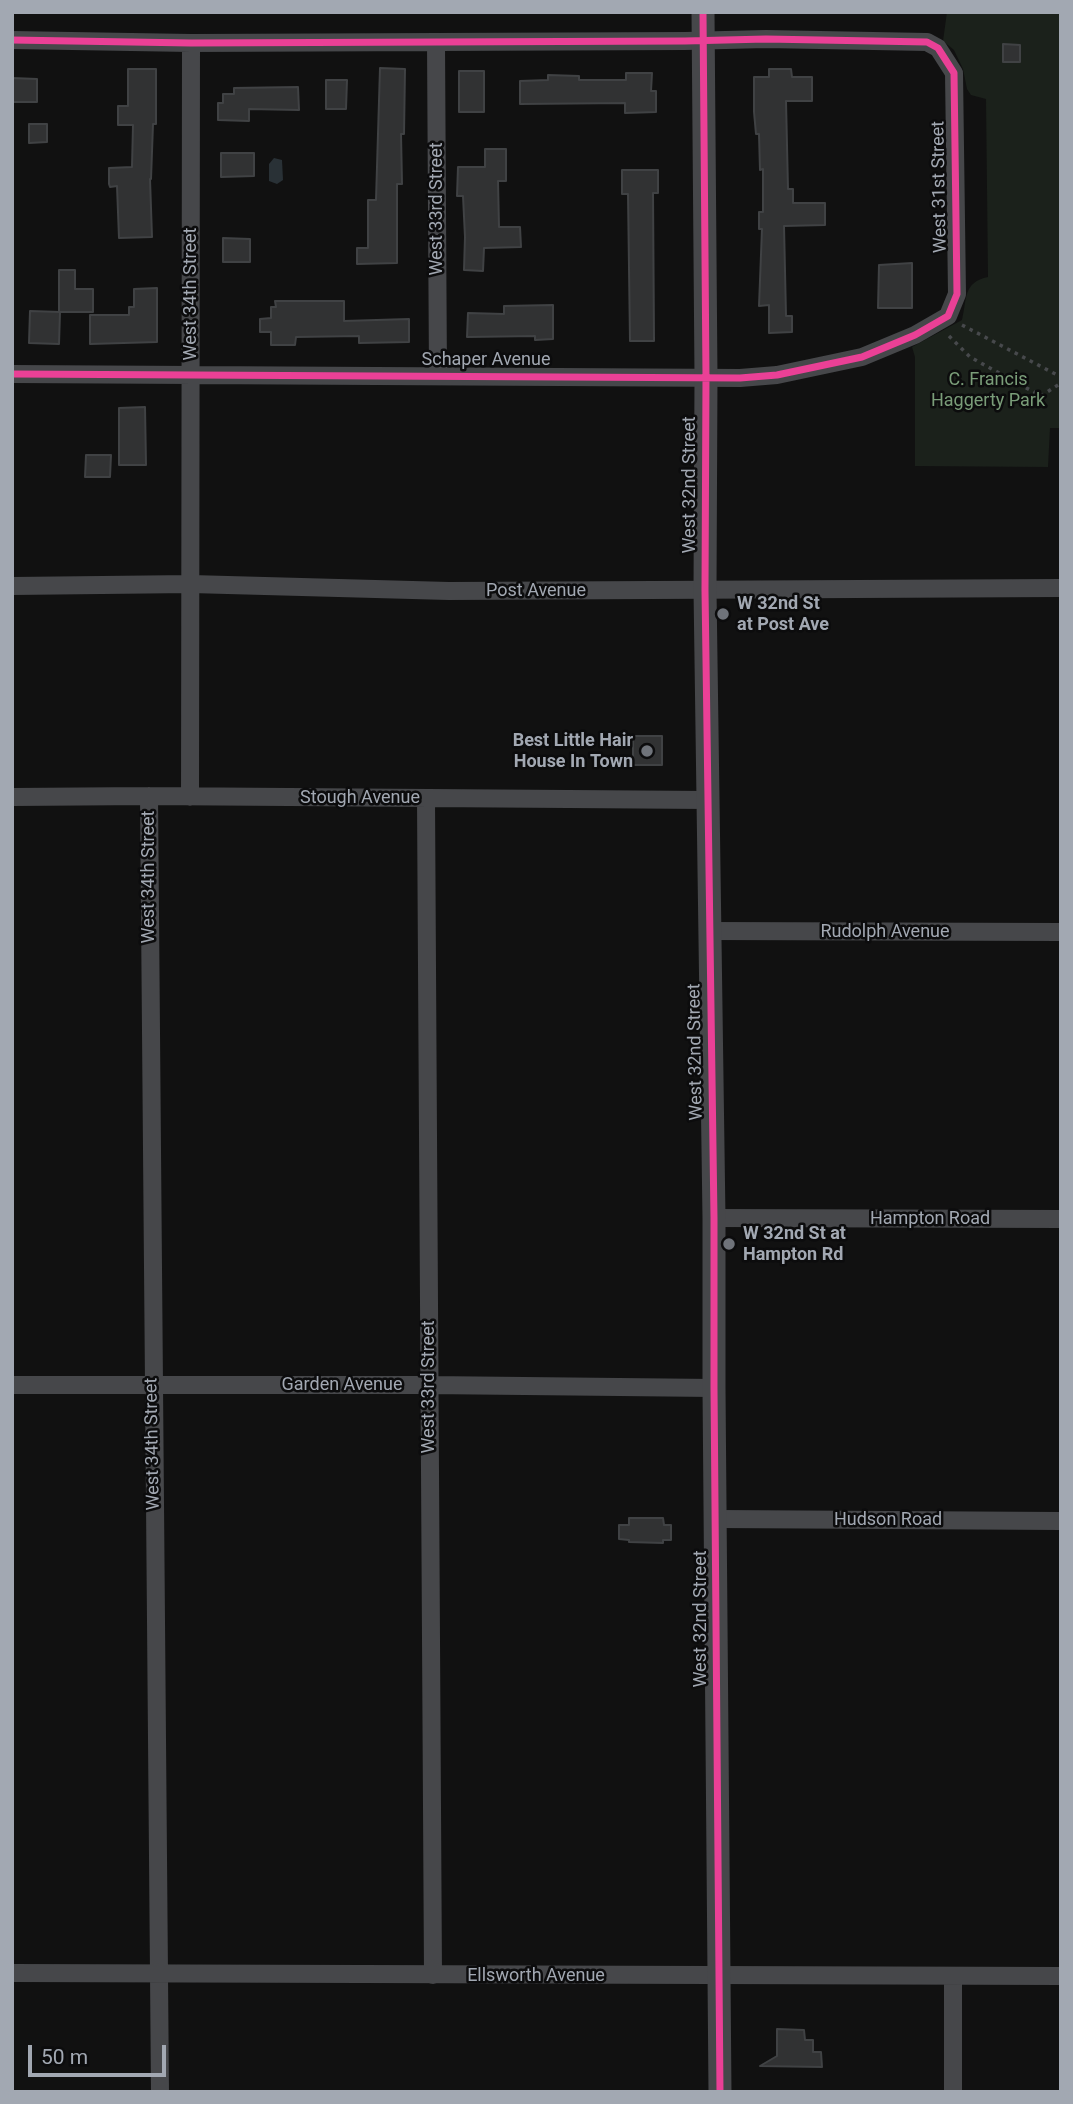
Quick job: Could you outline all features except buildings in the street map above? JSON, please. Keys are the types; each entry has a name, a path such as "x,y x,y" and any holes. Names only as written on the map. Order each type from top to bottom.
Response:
{"street":[{"name":"West 32nd Street","path":"703,12 705,590 714,1218 720,2092"},
{"name":"West 31st Street","path":"703,41 766,39 927,42 938,48 954,73 957,294 955,321"},
{"path":"12,40 191,43 703,41"},
{"name":"West 34th Street","path":"190,797 191,43"},
{"name":"West 33rd Street","path":"436,43 438,376"},
{"name":"Schaper Avenue","path":"12,374 777,375 862,357 955,321"},
{"name":"Post Avenue","path":"12,586 191,584 449,591 1061,588"},
{"name":"West 34th Street","path":"149,796 160,2092"},
{"name":"Stough Avenue","path":"12,797 708,800"},
{"name":"West 33rd Street","path":"426,799 433,1975"},
{"name":"Rudolph Avenue","path":"709,931 1061,932"},
{"name":"Hampton Road","path":"714,1218 1061,1219"},
{"name":"Garden Avenue","path":"12,1385 714,1388"},
{"name":"Hudson Road","path":"716,1519 1061,1521"},
{"name":"Ellsworth Avenue","path":"12,1973 160,1971 433,1975 1061,1976"},
{"path":"953,1976 953,2092"}],"path":[{"path":"955,321 1061,377"},
{"path":"949,336 970,357 1041,396 1061,383"}],"green space":[{"name":"C. Francis Haggerty Park","path":"947,12 1061,12 1061,428 1050,428 1048,467 915,466 915,357 912,347 962,320 970,287 980,279 988,277 986,99 971,95 954,50 943,41"}],"shaded area":[{"path":"274,158 282,160 283,180 277,184 269,181 269,164"}],"cycle path":[{"path":"703,12 705,590 714,1218 720,2092"},
{"path":"12,40 191,43 766,39 927,42 938,48 954,73 957,294 948,316 915,335 862,357 777,375 740,378 12,374"}],"place":[{"name":"W 32nd St at Post Ave","path":"723,614"},
{"name":"Best Little Hair House In Town","path":"647,751"},
{"name":"W 32nd St at Hampton Rd","path":"729,1244"}]}
